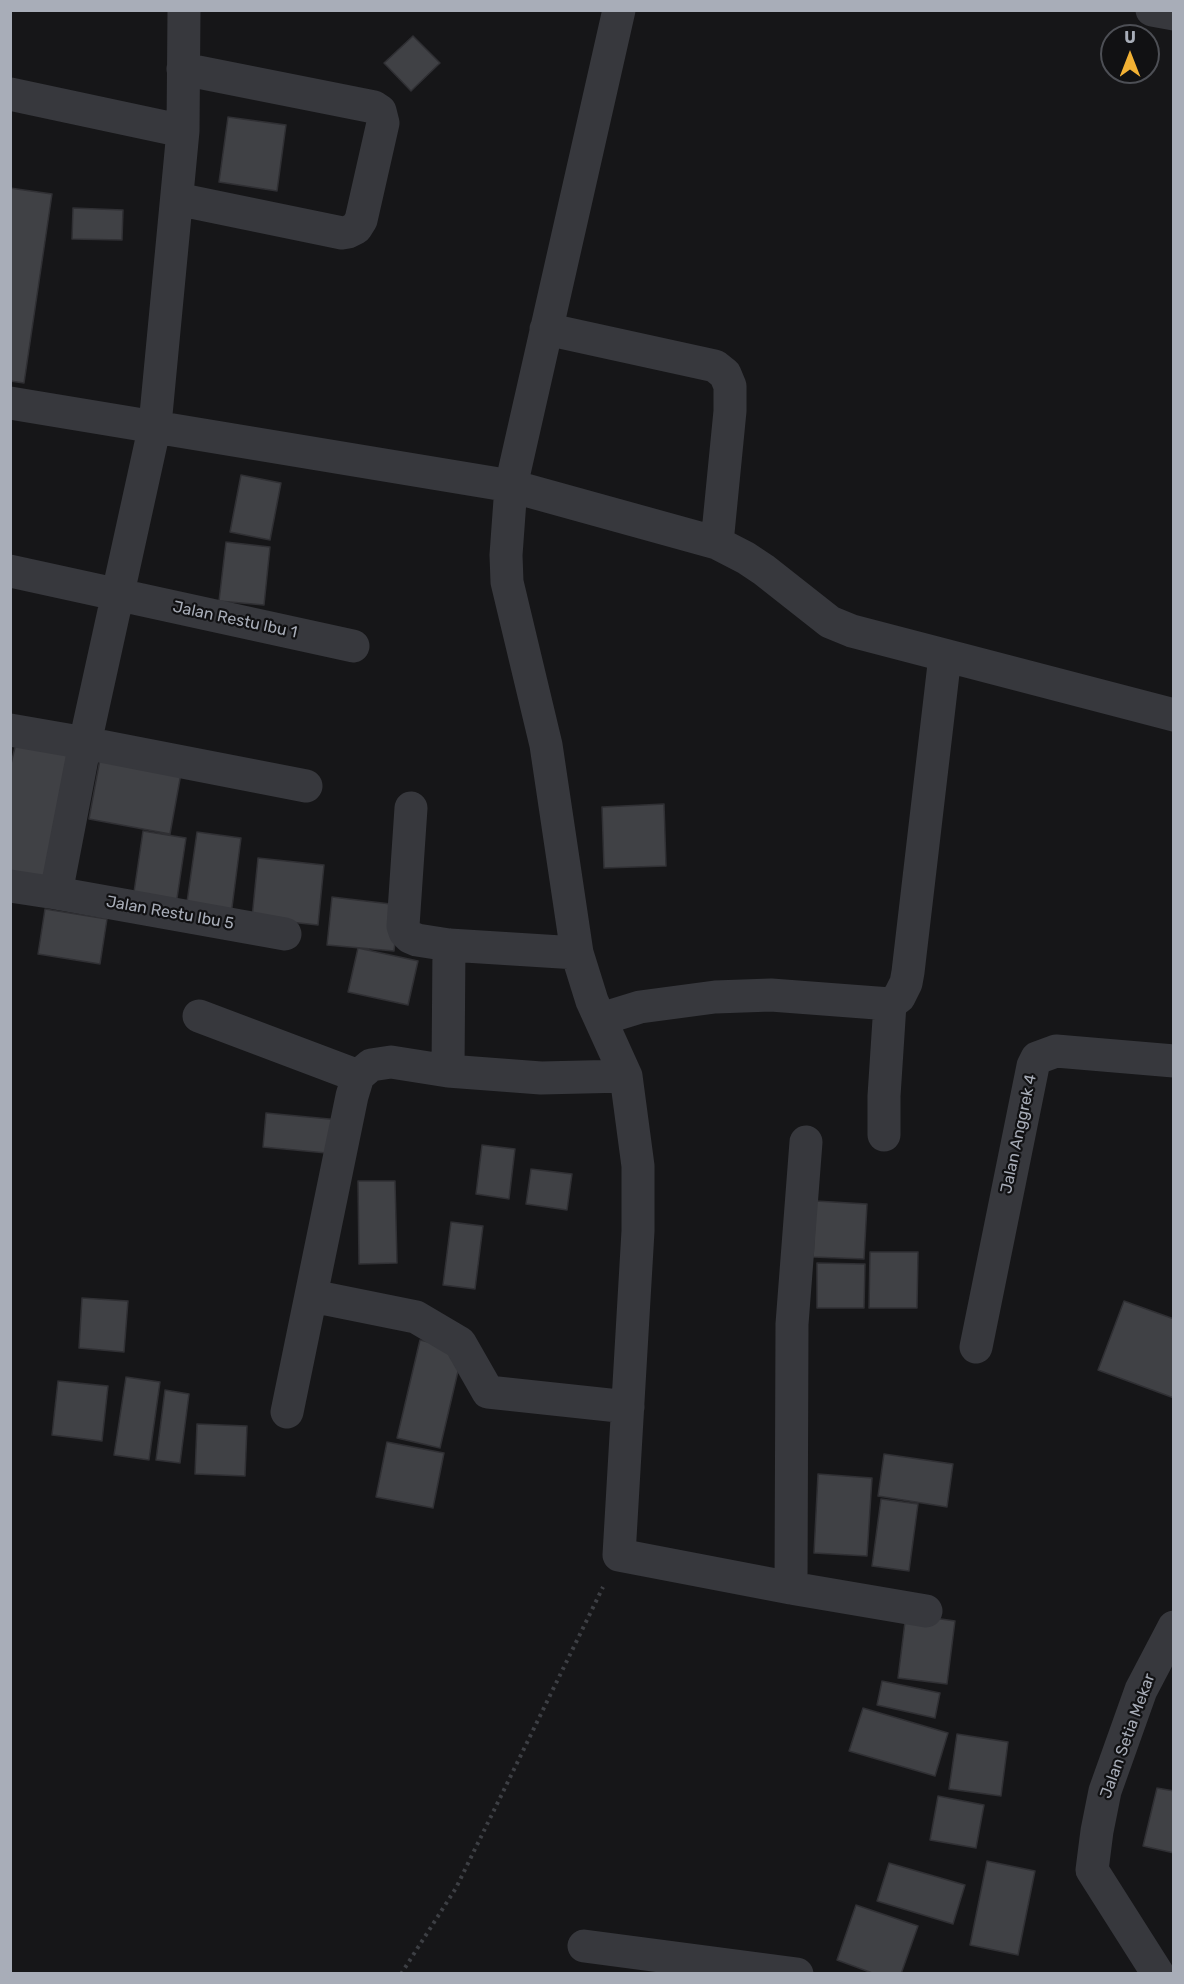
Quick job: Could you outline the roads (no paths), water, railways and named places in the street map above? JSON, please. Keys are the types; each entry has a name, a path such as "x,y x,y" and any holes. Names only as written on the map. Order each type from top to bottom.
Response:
{"street":[{"path":"56,893 85,743 155,425 183,131 184,10"},
{"path":"619,10 511,486 506,555 507,582 546,744 576,953 592,1001 626,1076 638,1166 638,1231 619,1555 926,1611"},
{"path":"1152,10 1173,14"},
{"path":"177,199 348,232 356,228 361,220 383,123 380,111 374,107 183,69"},
{"path":"10,93 183,131"},
{"path":"546,329 715,366 725,374 730,386 730,411 717,543"},
{"path":"10,402 511,486 717,543 764,570 830,622 852,632 1173,715"},
{"name":"Jalan Restu Ibu 1","path":"10,570 353,646"},
{"path":"601,1019 640,1007 715,997 771,995 890,1004 900,997 906,983 945,656"},
{"path":"10,730 306,786"},
{"path":"411,808 403,926 410,937 450,945 576,953"},
{"name":"Jalan Restu Ibu 5","path":"10,886 285,934"},
{"path":"448,1071 450,945"},
{"path":"884,1135 890,1004"},
{"path":"199,1016 358,1076"},
{"name":"Jalan Anggrek 4","path":"976,1347 1033,1066 1037,1058 1056,1051 1173,1061"},
{"path":"287,1412 351,1096 358,1076 371,1065 392,1062 448,1071 542,1078 626,1076"},
{"path":"791,1588 792,1324 806,1142"},
{"path":"312,1296 416,1317 460,1344 488,1392 628,1407"},
{"name":"Jalan Setia Mekar","path":"1162,1971 1092,1870 1105,1791 1142,1690 1173,1627"},
{"path":"584,1946 797,1974"}]}
